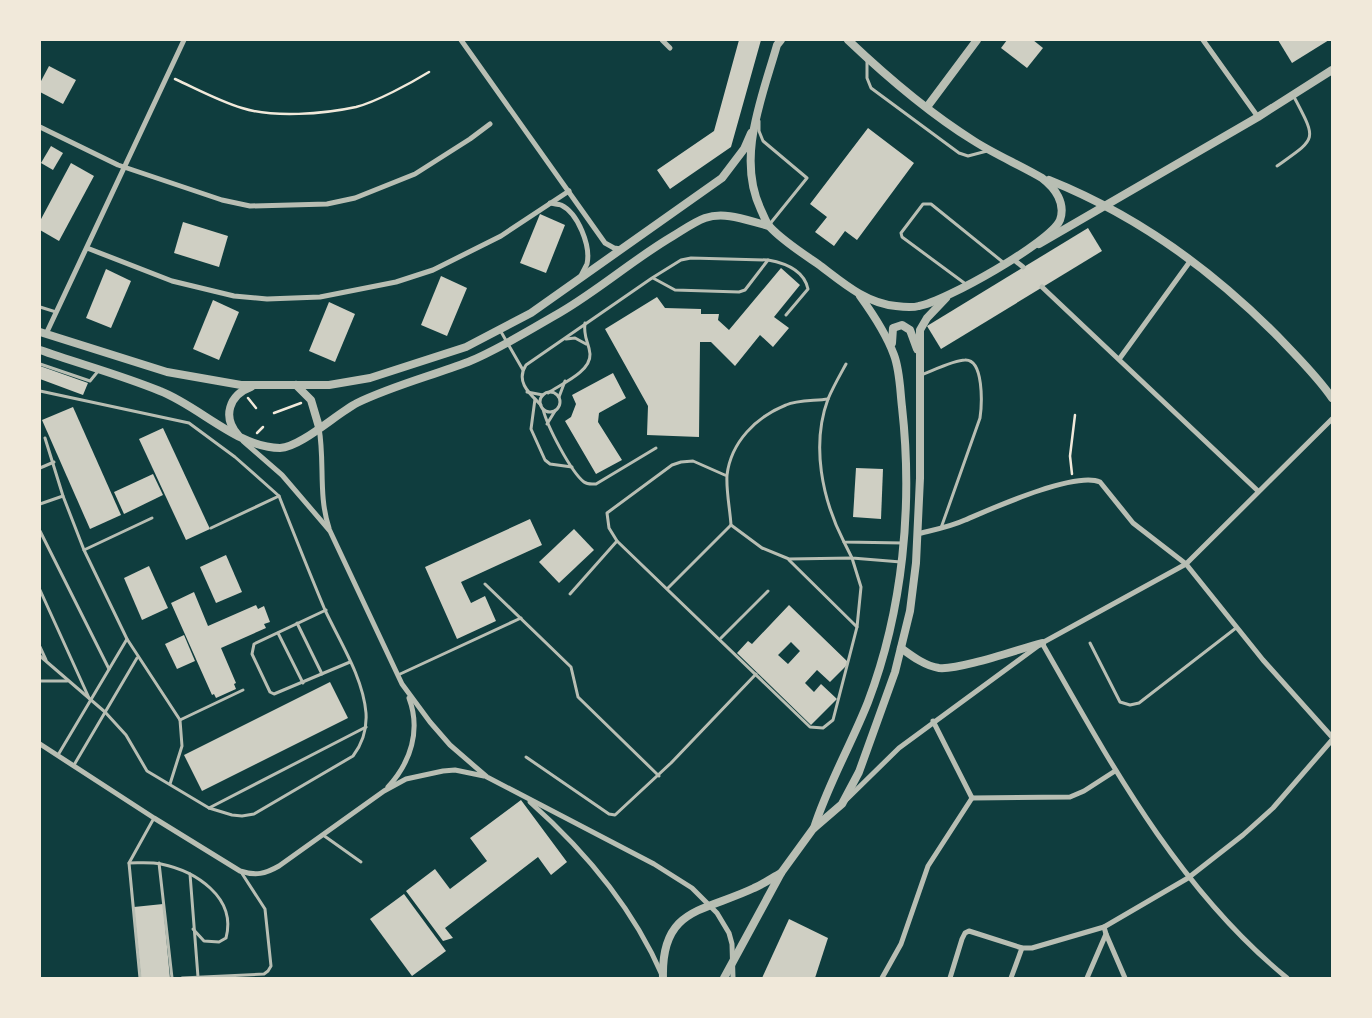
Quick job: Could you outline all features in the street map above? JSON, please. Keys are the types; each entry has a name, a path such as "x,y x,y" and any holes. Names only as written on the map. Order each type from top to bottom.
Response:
{"street":[{"path":"184,40 56,313 43,333 167,372 241,385 279,383 329,385 370,378 466,347 531,313 722,178 744,148 754,124 778,42"},
{"path":"461,40 605,243 614,248 624,249"},
{"path":"662,40 670,48"},
{"path":"848,40 927,107 990,150 1042,178 1106,206 1191,260 1238,298 1267,325 1313,374 1332,398"},
{"path":"927,107 977,40"},
{"path":"1203,40 1258,117"},
{"path":"255,385 242,390 233,400 229,410 230,423 241,439 259,445 282,448 296,444 341,412 375,395 470,361 563,311 657,246 706,218 726,216 769,226 860,296 880,304 919,306 952,294 1005,264 1258,117 1332,70"},
{"path":"40,127 124,168 222,200 250,206 327,204 355,198 415,174 490,124"},
{"path":"754,124 750,181 769,226"},
{"path":"1022,253 1058,224 1062,213 1056,192 1042,178"},
{"path":"86,248 172,280 234,296 267,299 320,297 396,282 433,270 501,236 569,190"},
{"path":"549,203 561,205 569,212 578,224 584,238 587,263 580,278"},
{"path":"1013,259 1023,267"},
{"path":"1120,358 1191,260"},
{"path":"1042,287 1120,358 1258,491"},
{"path":"842,804 859,772 872,738 901,648 913,589 917,534 920,478 920,330 926,318 952,294"},
{"path":"813,829 827,789 849,748 868,702 883,656 903,543 907,466 898,369 880,323 860,296"},
{"path":"894,355 891,334 893,328 902,325 913,334 919,355"},
{"path":"40,350 160,390 189,404 241,439 282,475 330,531"},
{"path":"296,385 311,400 316,412 322,452 322,492 330,531 414,712 413,742 402,768 384,791"},
{"path":"724,978 781,873 813,829 842,804 899,748 1042,643 1186,564 1332,419"},
{"path":"917,534 941,528 1027,494 1072,483 1095,480 1100,482 1133,523 1186,564 1236,628 1332,739 1263,817 1188,878 1104,927 1040,947 1022,948 969,931 965,933 962,939 950,978"},
{"path":"901,648 920,660 939,668 959,666 1042,643"},
{"path":"1042,643 1116,771 1188,878 1242,939 1287,978"},
{"path":"402,684 425,716 450,745 487,777 668,872 692,888 710,904 729,933 733,961 733,978"},
{"path":"934,721 972,798"},
{"path":"40,744 154,818 240,871 251,875 270,871 384,791 406,779 430,772 455,770 487,777"},
{"path":"972,798 1070,797 1084,792 1116,771"},
{"path":"524,796 567,836 629,913 649,945 663,978"},
{"path":"882,978 901,944 928,866 972,798"},
{"path":"663,978 664,953 674,928 680,921 710,904 754,888 781,873"},
{"path":"1104,927 1125,978"},
{"path":"1088,978 1106,934"},
{"path":"1011,978 1022,948"}],"lane":[{"path":"867,58 868,84 880,94 959,153 973,156 990,150"},
{"path":"1276,166 1306,146 1310,137 1310,127 1293,95"},
{"path":"758,113 759,131 763,141 806,176 769,226"},
{"path":"967,285 902,237 901,233 924,204 931,204 1005,264"},
{"path":"556,411 551,412 542,407 527,392 522,381 523,370 526,366 585,322 681,260 691,258 768,260 785,263 806,279 808,289 786,315"},
{"path":"652,278 675,290 739,292 745,290 768,260"},
{"path":"40,307 56,313"},
{"path":"585,322 589,361 582,371 544,396 542,407 547,424 584,482 596,484 656,448"},
{"path":"500,330 523,370"},
{"path":"563,340 575,338 586,344"},
{"path":"920,375 965,360 972,362 978,367 982,404 980,418 941,528"},
{"path":"40,364 90,381 99,370"},
{"path":"727,476 693,461 672,466 607,512 609,528 618,541 721,638 810,727 822,728 833,720 857,627 861,587 852,558 835,525 822,480 819,440 828,399 846,364"},
{"path":"558,397 566,380"},
{"path":"40,392 189,423 235,457 279,496 326,610 350,662 363,697 366,726 363,740 353,756 254,814 232,815 209,808 147,771 126,735 105,712 40,656"},
{"path":"527,392 544,396"},
{"path":"547,424 560,403 554,393 548,393"},
{"path":"535,399 531,429 545,460 550,464 573,467"},
{"path":"828,399 787,404 757,423 741,438 732,450 727,476 731,525 762,548 788,559 857,627"},
{"path":"45,438 54,462 62,496 84,550 127,639 180,720 182,746 170,784"},
{"path":"40,468 54,462"},
{"path":"40,504 62,496"},
{"path":"212,528 279,496"},
{"path":"84,550 152,518"},
{"path":"668,588 731,525"},
{"path":"40,531 109,669"},
{"path":"570,594 618,541"},
{"path":"844,542 903,543"},
{"path":"788,559 852,558 901,562"},
{"path":"486,584 571,667 578,697 659,776"},
{"path":"40,590 90,701"},
{"path":"721,638 768,591"},
{"path":"326,610 254,644 252,648 270,692 274,694 350,662"},
{"path":"398,675 521,618"},
{"path":"297,623 322,674"},
{"path":"1090,643 1120,702 1130,705 1139,703 1236,628"},
{"path":"278,633 303,683"},
{"path":"58,755 127,639"},
{"path":"40,647 46,660"},
{"path":"74,765 138,658"},
{"path":"526,757 612,815 619,813 659,776 756,674"},
{"path":"40,681 68,681"},
{"path":"180,720 243,690"},
{"path":"209,808 366,726"},
{"path":"140,978 130,863 154,818"},
{"path":"323,834 361,862"},
{"path":"130,863 159,863 190,874 211,888 218,896 224,909 228,930 226,938 211,943 199,939 193,929"},
{"path":"159,863 172,978"},
{"path":"182,978 264,974 271,966 266,909 240,871"},
{"path":"190,874 198,977"}],"path":[{"path":"167,76 243,109 274,113 303,113 358,107 429,72"},
{"path":"274,413 311,400"},
{"path":"1072,483 1070,456 1075,415"}],"building":[{"path":"739,40 761,40 731,147 670,189 657,170 714,131"},
{"path":"1007,40 1033,40 1043,48 1027,68 1001,48"},
{"path":"1278,40 1329,40 1292,63"},
{"path":"49,66 76,80 63,104 40,92 40,83"},
{"path":"868,128 914,163 857,240 845,231 834,246 815,232 827,217 810,204"},
{"path":"51,146 63,153 53,170 41,163"},
{"path":"71,163 94,176 59,241 40,230 40,221"},
{"path":"540,214 565,225 546,273 520,263"},
{"path":"183,222 228,236 219,267 174,253"},
{"path":"1088,228 1102,251 941,349 927,326"},
{"path":"781,268 800,285 774,317 789,328 773,347 760,335 735,366 711,342 700,342 699,437 647,435 648,406 605,329 657,297 665,308 701,309 701,314 719,314 718,320 729,330"},
{"path":"106,269 131,281 111,328 86,318"},
{"path":"441,276 467,288 447,336 421,325"},
{"path":"213,300 239,312 219,360 193,349"},
{"path":"329,302 355,314 335,362 309,351"},
{"path":"40,366 88,383 83,395 40,379"},
{"path":"613,373 626,398 599,413 598,422 622,460 596,474 565,421 571,417 576,404 572,395"},
{"path":"73,407 121,515 90,529 42,420"},
{"path":"163,428 210,529 186,540 139,439"},
{"path":"856,468 883,469 881,519 853,517"},
{"path":"153,474 163,495 124,514 114,492"},
{"path":"530,519 542,545 461,582 471,603 485,596 496,621 457,639 425,567"},
{"path":"574,529 594,550 559,583 539,562"},
{"path":"226,555 242,592 216,603 200,567"},
{"path":"149,566 168,608 142,620 124,578"},
{"path":"194,592 208,626 256,605 258,609 264,606 270,622 264,624 266,628 221,648 236,683 234,684 236,689 216,698 214,694 212,695 171,603"},
{"path":"789,605 849,663 830,682 817,670 805,683 814,692 821,684 837,699 811,725 737,653 748,641 752,644","holes":["791,642 800,651 788,664 778,655"]},
{"path":"184,635 195,661 177,669 165,644"},
{"path":"330,682 348,718 202,791 184,755"},
{"path":"521,800 567,862 551,875 538,857 445,928 453,938 443,941 406,891 435,869 450,889 487,861 470,838"},
{"path":"404,894 446,951 412,976 370,919"},
{"path":"163,904 170,978 141,978 134,907"},
{"path":"789,919 828,938 815,978 762,978"}]}
